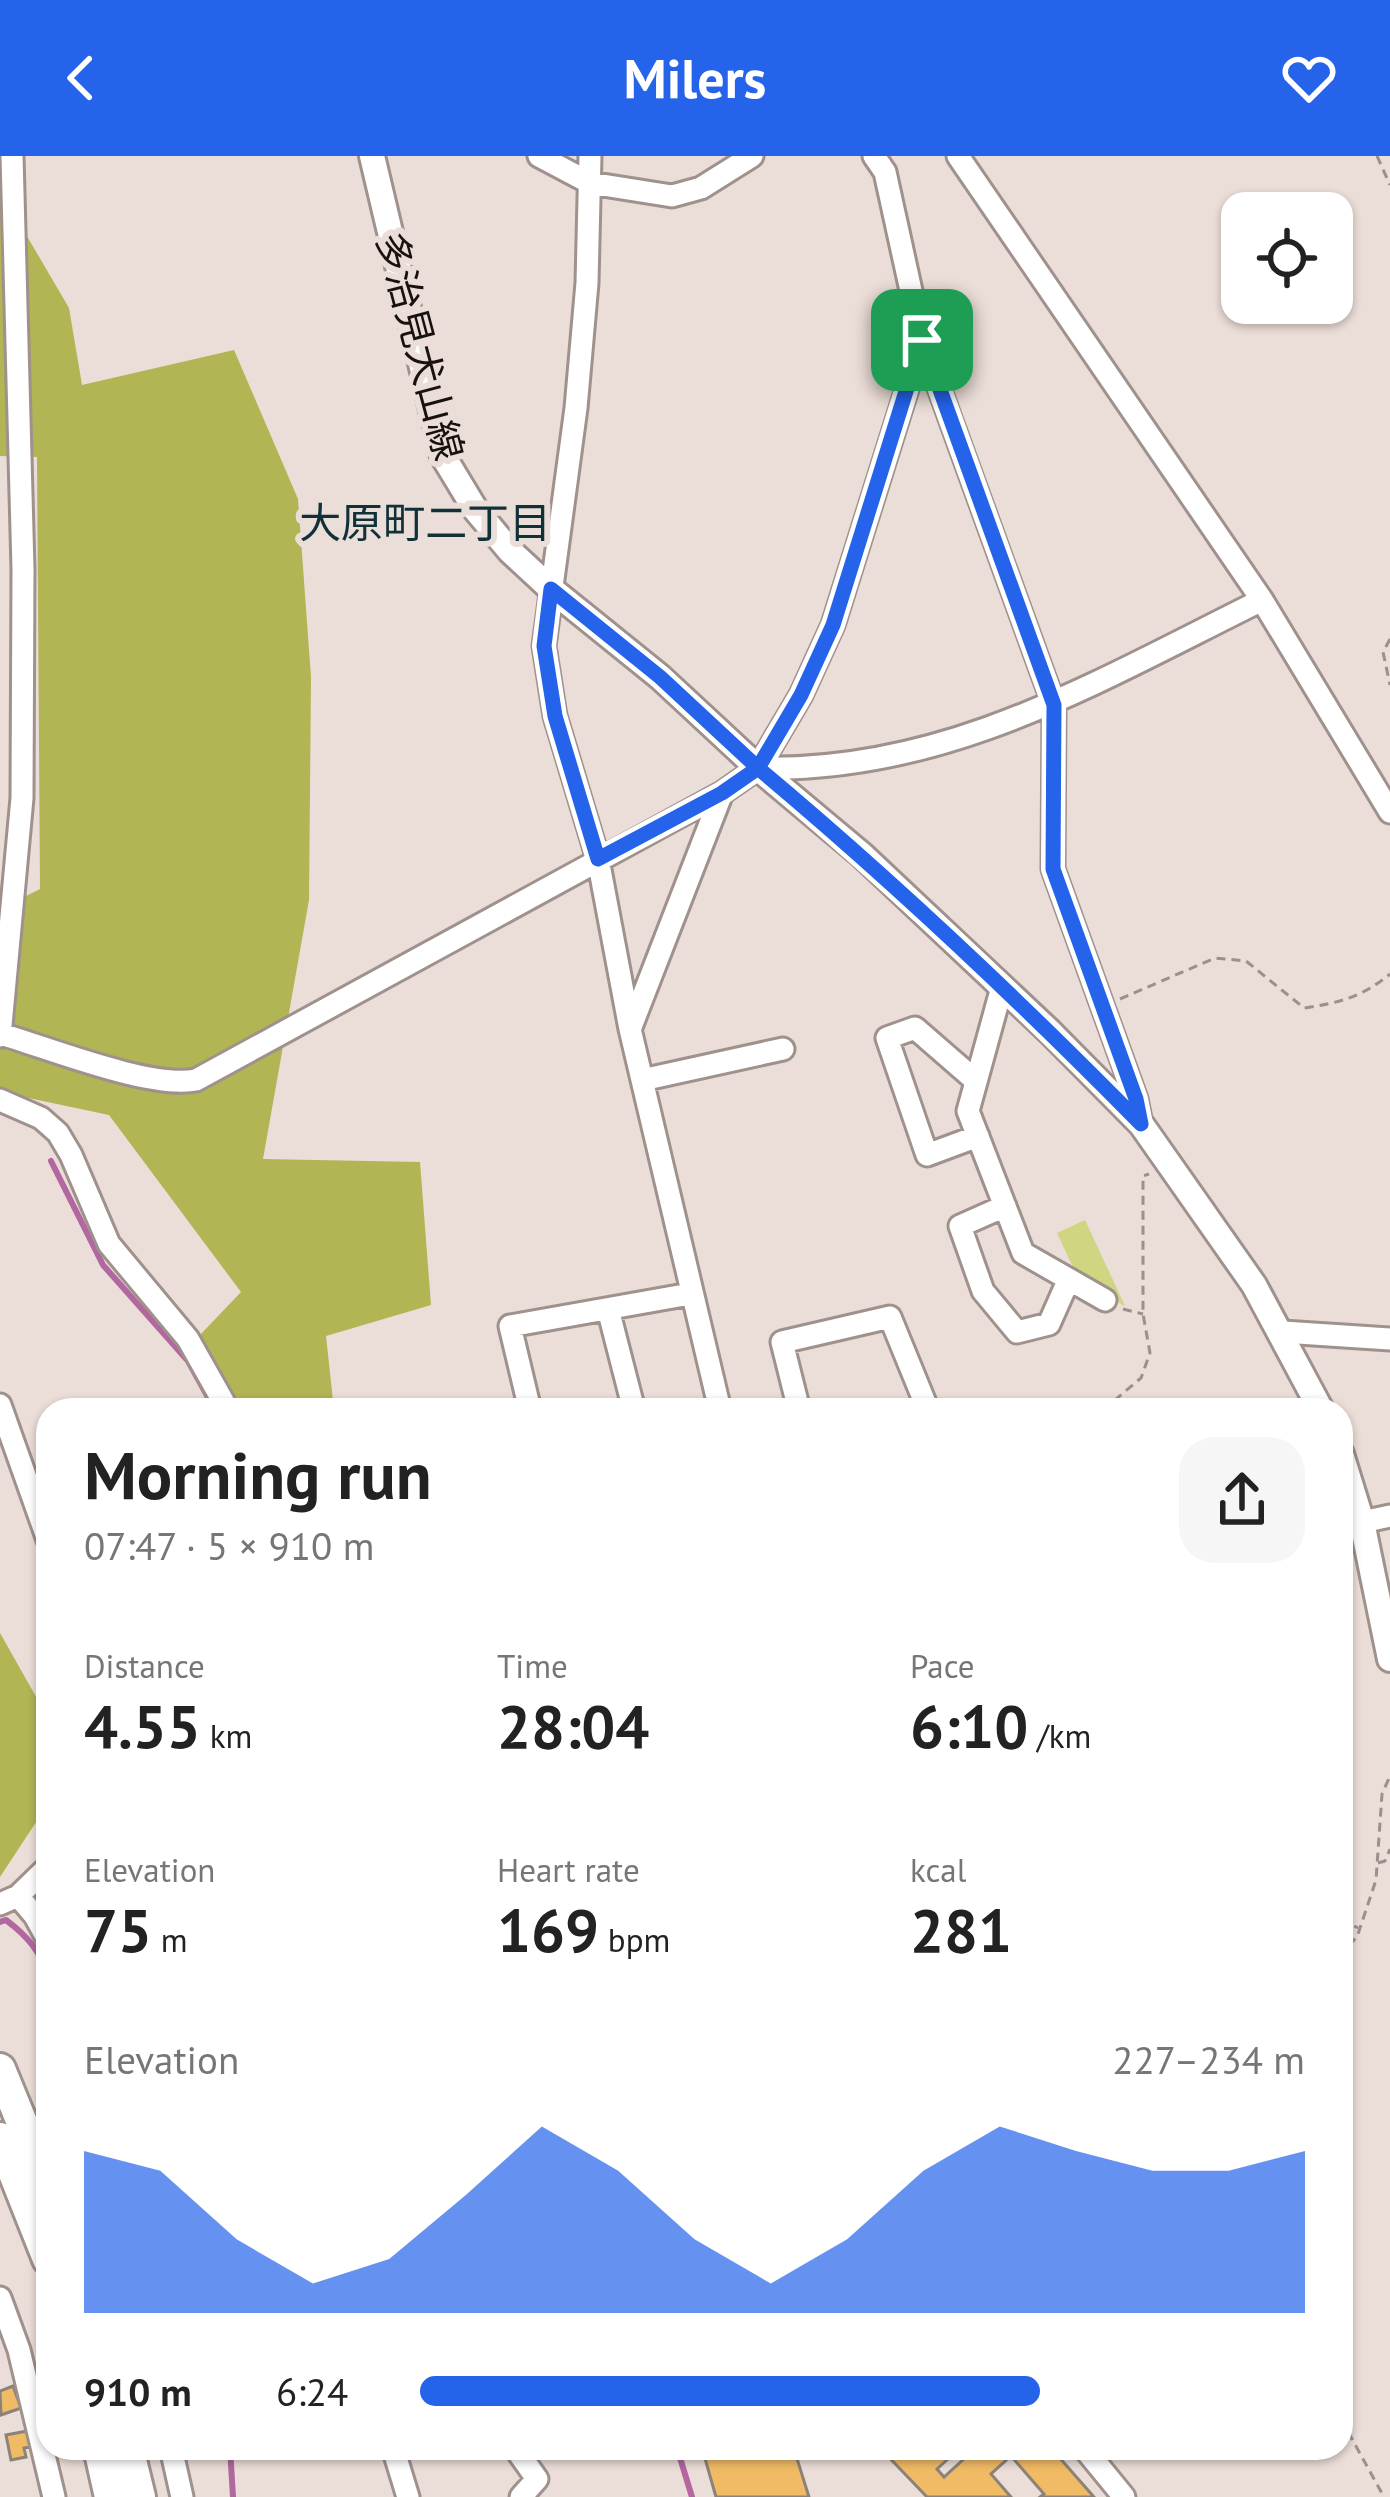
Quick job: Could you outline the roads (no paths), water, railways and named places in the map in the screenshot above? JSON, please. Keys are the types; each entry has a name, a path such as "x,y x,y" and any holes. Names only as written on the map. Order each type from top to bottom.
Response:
{"highway":[{"path":"0,2069 36,2157"},
{"path":"0,2138 36,2230"},
{"path":"102,2460 110,2497"},
{"path":"131,2460 140,2497"}],"main road":[{"name":"多治見犬山線","path":"372,156 443,456 475,508 551,589 660,677 862,855 1141,1124 1255,1285 1315,1398"},
{"path":"1353,1493 1390,1659"}],"street":[{"path":"12,156 22,548 22,775 0,1035 181,1083 196,1080 722,793 758,768 801,695 833,625 922,340"},
{"path":"538,156 590,183 672,196 701,188 752,156"},
{"path":"590,156 580,366 544,646 555,716 598,859 630,1029 717,1398"},
{"path":"874,156 885,172 922,340 1054,705 1053,869 1141,1124"},
{"path":"958,156 1262,600 1390,812"},
{"path":"758,768 838,765 964,739 1054,705 1262,600"},
{"path":"1368,772 1390,782"},
{"path":"630,1029 722,793"},
{"path":"1002,986 968,1111 1023,1253 1105,1300"},
{"path":"976,1081 915,1028 886,1038 927,1155 978,1136"},
{"path":"642,1080 783,1049"},
{"path":"0,1100 41,1118 58,1133 109,1244 188,1339 221,1398"},
{"path":"1005,1206 960,1226 983,1291 1017,1332 1049,1324 1068,1281"},
{"path":"527,1398 510,1326 690,1294"},
{"path":"608,1309 631,1398"},
{"path":"796,1398 782,1342 890,1317 923,1398"},
{"path":"1283,1332 1390,1339"},
{"path":"0,1406 36,1506"},
{"path":"1362,1522 1390,1516"},
{"path":"36,1878 9,1900 36,1918"},
{"path":"0,2298 19,2350 36,2421"},
{"path":"45,2460 54,2497"},
{"path":"174,2460 182,2497"},
{"path":"397,2460 408,2497"},
{"path":"521,2497 537,2479 524,2460"},
{"path":"1094,2460 1124,2497"}],"waterway":[{"path":"51,1161 103,1265 188,1361 208,1398"},
{"path":"0,1922 6,1920 36,1951"},
{"path":"231,2460 233,2497"},
{"path":"681,2460 692,2497"}],"district":[{"name":"大原町二丁目","path":"425,523"}]}
